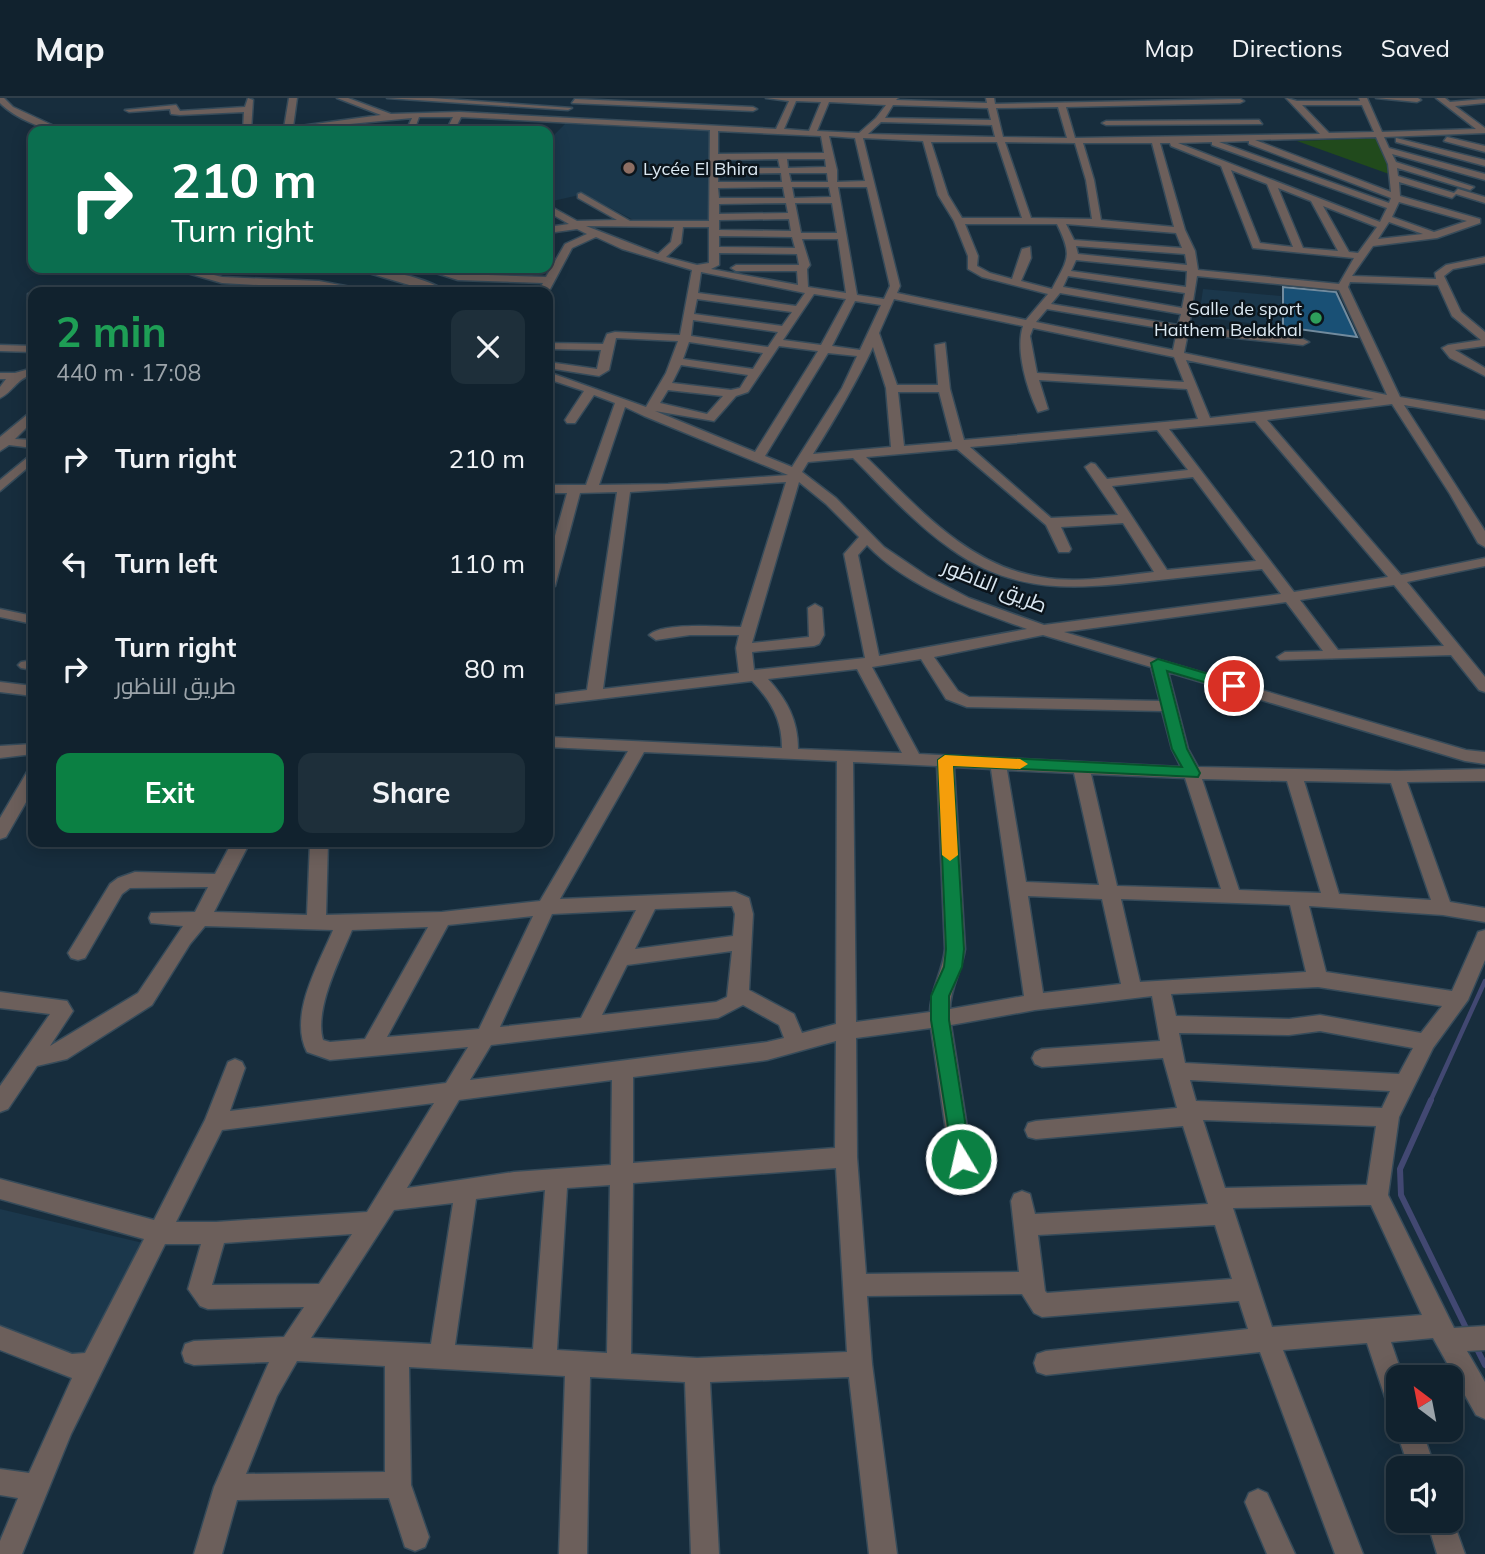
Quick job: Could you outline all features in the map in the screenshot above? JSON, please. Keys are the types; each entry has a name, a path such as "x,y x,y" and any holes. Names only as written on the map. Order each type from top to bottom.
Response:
{"street":[{"path":"0,98 10,109 49,126"},
{"path":"248,126 249,98"},
{"path":"286,126 293,98"},
{"path":"298,126 339,110 351,102 369,98"},
{"path":"391,98 572,104 677,102 753,109"},
{"path":"713,267 714,171 711,128 723,98 758,100 746,131 753,157"},
{"path":"770,98 1046,102 1061,105 1241,102"},
{"path":"1316,98 1338,103"},
{"path":"1380,98 1417,100"},
{"path":"1440,98 1485,133"},
{"path":"121,99 128,113 170,107 174,112 180,113 250,109"},
{"path":"390,115 411,99"},
{"path":"666,386 732,394 744,390 798,310 807,289 802,268 805,265 783,170 786,157 783,133 794,99"},
{"path":"812,134 827,99"},
{"path":"859,137 879,120 893,100"},
{"path":"1293,101 1364,101 1392,164 1395,201 1385,222 1344,283"},
{"path":"1293,101 1327,136"},
{"path":"1448,104 1483,101"},
{"path":"351,102 390,115"},
{"path":"661,126 677,102"},
{"path":"991,102 1000,140 1027,220"},
{"path":"1147,102 1177,140"},
{"path":"572,104 703,117"},
{"path":"552,126 572,104"},
{"path":"1096,104 1156,113 1250,113 1273,138"},
{"path":"1096,104 1112,140"},
{"path":"1061,105 1090,180 1097,222"},
{"path":"339,110 363,120 391,124 416,116"},
{"path":"358,126 363,120 390,115 459,114 496,121 558,119 926,139 1161,141 1485,133"},
{"path":"453,126 459,114"},
{"path":"412,126 416,116"},
{"path":"726,118 736,118"},
{"path":"879,120 996,123"},
{"path":"1106,123 1259,122"},
{"path":"1209,123 1226,139"},
{"path":"1424,133 1485,149"},
{"path":"758,457 825,349 852,297 833,170 825,135"},
{"path":"1381,136 1485,163"},
{"path":"790,754 791,729 785,711 751,676 744,648 794,475 866,354 891,299 894,278 859,137"},
{"path":"1243,138 1395,201"},
{"path":"926,139 943,195 959,221 973,256 972,267 982,273 1056,291 1187,312"},
{"path":"1206,139 1285,169 1395,201 1429,207 1481,222"},
{"path":"1161,141 1314,198 1385,222 1437,235"},
{"path":"1161,141 1180,230 1190,251 1194,271 1178,353 1205,421"},
{"path":"1387,150 1485,178"},
{"path":"713,157 829,156"},
{"path":"1260,177 1308,163"},
{"path":"1225,164 1253,243 1261,248 1361,256"},
{"path":"1392,164 1470,187"},
{"path":"714,171 833,170"},
{"path":"1395,178 1485,200"},
{"path":"1429,207 1485,178"},
{"path":"1271,181 1299,250"},
{"path":"714,186 869,184"},
{"path":"581,196 629,223"},
{"path":"1314,198 1345,254"},
{"path":"714,201 837,200"},
{"path":"553,211 592,233 697,268 852,297 891,299 1029,324 1395,400 1485,415"},
{"path":"713,225 793,216"},
{"path":"959,221 1097,222 1180,230"},
{"path":"1041,409 1026,344 1029,324 1056,291 1073,257 1071,243 1060,221"},
{"path":"1371,243 1437,235 1481,222"},
{"path":"553,229 604,223 679,224 713,225 797,235 843,236"},
{"path":"553,259 604,223"},
{"path":"660,257 676,243 679,224"},
{"path":"1071,243 1190,251"},
{"path":"1015,282 1026,258 1027,249"},
{"path":"714,250 800,251"},
{"path":"1073,257 1194,271 1344,283 1440,282"},
{"path":"1485,260 1445,269 1439,275 1440,282 1460,319 1485,338"},
{"path":"697,268 802,268"},
{"path":"697,268 685,338 666,386 650,409 710,418 732,394"},
{"path":"194,273 222,280 339,287"},
{"path":"220,273 223,287"},
{"path":"379,273 427,287"},
{"path":"472,273 549,280"},
{"path":"545,287 550,273"},
{"path":"1065,273 1191,291"},
{"path":"1344,283 1395,400 1480,523 1485,543"},
{"path":"691,295 798,310"},
{"path":"1046,306 1182,329 1303,342"},
{"path":"689,316 785,330"},
{"path":"874,334 892,388 898,451"},
{"path":"553,366 599,373 603,370 611,335 685,338 866,354"},
{"path":"1485,343 1448,348 1454,356 1485,373"},
{"path":"941,345 944,389 959,444 1043,519 1052,523 1127,519"},
{"path":"553,346 607,347"},
{"path":"0,348 28,349"},
{"path":"676,361 757,373"},
{"path":"0,376 28,372"},
{"path":"0,394 15,376"},
{"path":"1032,376 1189,386"},
{"name":"طريق الناظور","path":"553,377 621,403 650,409 794,475 814,486 866,538 902,567 946,592 1043,630 1465,755 1485,758"},
{"path":"892,388 944,389"},
{"path":"571,420 591,390"},
{"path":"804,459 1258,416 1395,400"},
{"path":"591,489 621,403"},
{"path":"1258,416 1485,687"},
{"path":"2,443 28,419"},
{"path":"1160,425 1334,655"},
{"path":"2,443 28,444"},
{"path":"857,455 962,553 1013,578 1056,584 1267,564"},
{"path":"0,487 28,462"},
{"path":"1091,467 1164,575"},
{"path":"0,471 15,474"},
{"path":"1104,483 1198,473"},
{"path":"553,489 624,489 794,475"},
{"path":"553,567 574,489"},
{"path":"594,694 624,489"},
{"path":"1052,523 1064,549"},
{"path":"866,538 851,554 868,662 913,759"},
{"path":"553,699 925,654 1043,630 1292,597 1398,580 1485,562"},
{"path":"744,648 814,642 817,635 815,608"},
{"path":"0,613 28,619"},
{"path":"656,635 690,631 747,631"},
{"path":"1285,657 1454,650"},
{"path":"925,654 953,695 967,702 1167,706"},
{"path":"1158,663 1180,749 1192,773 1232,896"},
{"path":"0,687 28,690"},
{"path":"553,742 1192,773 1397,777 1483,774"},
{"path":"208,1554 227,1487 268,1388 454,1091 485,1037 546,907 639,747"},
{"path":"0,752 28,749"},
{"name":"طريق الناظور","path":"1465,755 1483,774"},
{"path":"845,756 848,1031 846,1157 860,1364 883,1554"},
{"path":"945,760 955,949 953,967 940,996 940,1020 961,1159"},
{"path":"998,763 1035,1002"},
{"path":"1081,766 1132,990"},
{"path":"1294,776 1332,900"},
{"path":"1397,777 1443,908"},
{"path":"2,824 28,784"},
{"path":"32,1058 60,1052 145,999 183,939 202,917 238,847"},
{"path":"316,922 319,847"},
{"path":"78,953 116,889 124,883 135,879 221,881"},
{"path":"1019,889 1332,900 1443,908 1485,915"},
{"path":"1298,899 1318,979"},
{"path":"158,918 202,917 345,923 442,919 546,907 739,900 744,914 739,994 734,1003 718,1010 485,1037 330,1051 314,1046 309,1034 315,1003 345,923"},
{"path":"587,1026 649,902"},
{"path":"372,1048 442,919"},
{"path":"1485,937 1458,1000 1426,1042 1388,1117 1377,1195 1443,1333 1485,1406"},
{"path":"623,958 743,942"},
{"path":"215,1122 767,1051 848,1031 940,1020 1035,1002 1160,987 1318,979 1458,1000"},
{"path":"1160,987 1176,1071 1266,1340 1349,1554"},
{"path":"739,994 787,1020 796,1043"},
{"path":"0,1000 60,1007 63,1011 1,1101"},
{"path":"1167,1024 1289,1027 1320,1023 1426,1042"},
{"path":"1042,1058 1170,1049"},
{"path":"8,1554 62,1425 215,1122 235,1068"},
{"path":"619,1366 623,1070"},
{"path":"1176,1071 1405,1083"},
{"path":"1036,1130 1191,1113 1388,1117"},
{"path":"387,1201 514,1182 846,1157"},
{"path":"544,1364 557,1178"},
{"path":"0,1189 161,1233 216,1233 374,1222"},
{"path":"441,1356 466,1191"},
{"path":"1025,1225 1222,1206 1377,1195"},
{"path":"1022,1201 1034,1296 1042,1305 1249,1289"},
{"path":"216,1233 200,1289 208,1298 324,1295"},
{"path":"855,1285 1033,1283"},
{"path":"1374,1330 1386,1365"},
{"path":"1046,1363 1374,1330 1485,1338"},
{"path":"0,1338 72,1366 91,1365"},
{"path":"194,1353 290,1349 697,1370 860,1364"},
{"path":"397,1354 398,1485 415,1537"},
{"path":"573,1554 578,1365"},
{"path":"697,1370 705,1554"},
{"path":"0,1482 38,1487"},
{"path":"227,1487 398,1485"},
{"path":"1258,1502 1281,1554"},
{"path":"1444,1533 1451,1554"}],"shaded area":[{"name":"Lycée El Bhira","path":"565,124 710,131 711,222 639,223 584,194 553,201 553,136"},
{"path":"1203,289 1281,296 1283,327 1199,317"},
{"path":"0,1209 143,1243 89,1351 73,1357 0,1327"}],"green space":[{"path":"1381,138 1389,174 1297,141"}],"building":[{"name":"Salle de sport Haithem Belakhal","path":"1283,287 1336,292 1357,337 1283,327"}],"waterway":[{"path":"1430,1102 1485,981"},
{"path":"1431,1100 1400,1169 1401,1195 1467,1330"},
{"path":"1476,1347 1485,1365"}],"slow traffic":[{"path":"950,855 945,760 1020,764"}],"place":[{"name":"Lycée El Bhira","path":"629,168"},
{"name":"Salle de sport Haithem Belakhal","path":"1316,318"}],"route":[{"path":"961,1159 940,1020 940,996 953,967 955,949 945,760 1192,773 1180,749 1158,663 1234,686"}]}
